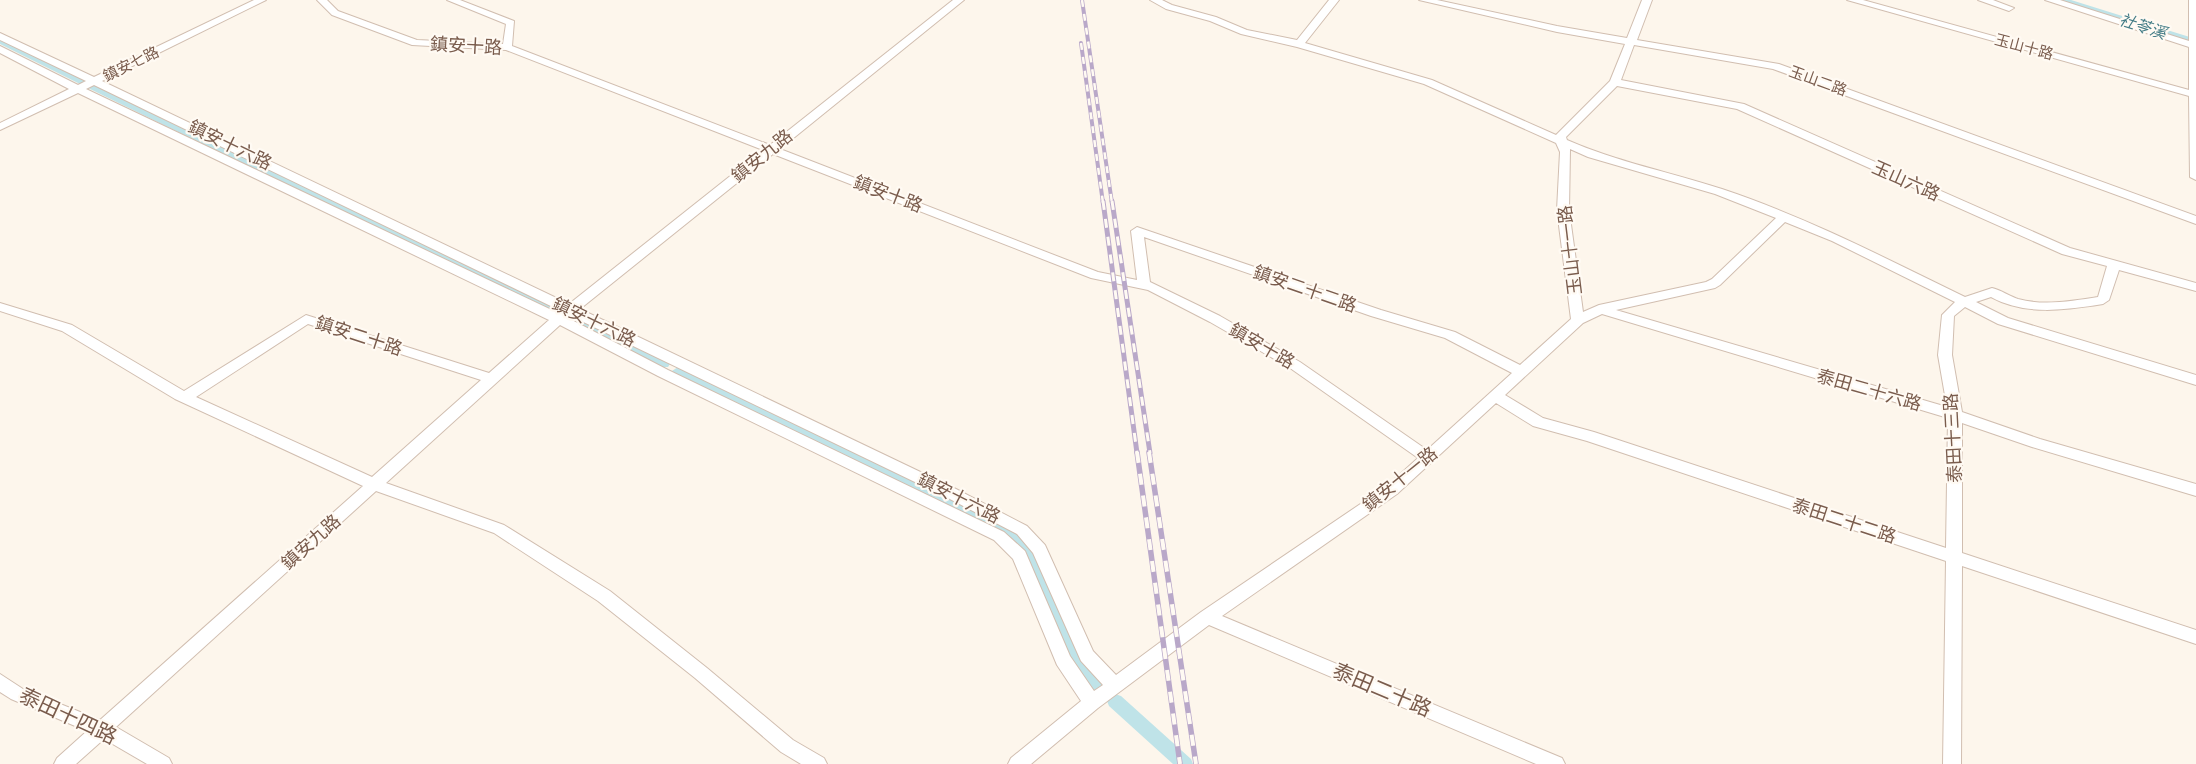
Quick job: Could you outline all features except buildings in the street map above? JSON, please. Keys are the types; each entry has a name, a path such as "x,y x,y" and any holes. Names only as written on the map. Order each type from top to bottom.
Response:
{"street":[{"name":"鎮安七路","path":"0,127 261,0"},
{"name":"鎮安十路","path":"322,0 335,13 416,43 507,47 773,148 1095,275 1144,285 1215,319 1294,365 1427,457"},
{"path":"452,0 511,23 507,47"},
{"name":"鎮安九路","path":"63,764 565,314 959,0"},
{"path":"1155,0 1169,7 1213,19 1244,32 1299,44 1428,82 1561,142 1621,166 1719,192 1784,217 1870,253 1962,302 2003,321 2196,380"},
{"path":"1299,44 1334,0"},
{"name":"玉山二路","path":"1424,0 1557,29 1775,66 2196,220"},
{"path":"1561,142 1561,136 1615,82 1647,0"},
{"name":"玉山十路","path":"1852,0 2195,95"},
{"path":"1983,0 2009,8"},
{"path":"2050,0 2194,43"},
{"path":"2194,0 2194,151 2196,177"},
{"name":"鎮安十六路","path":"0,36 97,81 565,314 951,493 1022,530 1039,549 1087,656 1116,686"},
{"path":"0,49 79,90 565,314 663,373 725,401 1000,536 1019,555 1063,660 1092,703"},
{"name":"玉山六路","path":"1615,82 1740,106 2066,251 2196,287"},
{"name":"玉山十一路","path":"1561,142 1566,152 1563,210 1578,320"},
{"name":"鎮安十一路","path":"1017,764 1092,703 1207,617 1392,490 1578,320 1598,309 1650,297 1708,287 1716,282 1784,217"},
{"name":"鎮安二十二路","path":"1144,285 1137,232 1376,313 1450,335 1520,371"},
{"path":"1962,302 1992,292 2014,302 2041,306 2071,306 2103,300 2114,264"},
{"name":"泰田十三路","path":"1952,764 1956,558 1955,415 1945,355 1948,315 1962,302"},
{"path":"0,307 67,328 185,397 375,485 500,529 604,596 701,673 788,746 818,764"},
{"name":"泰田二十六路","path":"1598,309 1955,415 2037,443 2196,490"},
{"name":"鎮安二十路","path":"185,397 306,319 492,379"},
{"name":"泰田二十二路","path":"1496,396 1538,422 1589,436 2196,637"},
{"name":"泰田二十路","path":"1207,617 1556,764"},
{"name":"泰田十四路","path":"0,682 17,694 103,729 162,764"}],"waterway":[{"name":"社苓溪","path":"2062,0 2196,42"},
{"path":"0,41 85,83"},
{"path":"93,87 664,364"},
{"path":"678,371 1009,531 1023,542 1033,559 1075,660 1098,684"},
{"path":"1115,701 1185,764"}],"railway":[{"path":"1082,0 1112,203"},
{"path":"1081,43 1103,203"},
{"path":"1103,201 1137,453"},
{"path":"1112,201 1150,453"},
{"path":"1137,452 1180,764"},
{"path":"1149,452 1196,764"}]}
